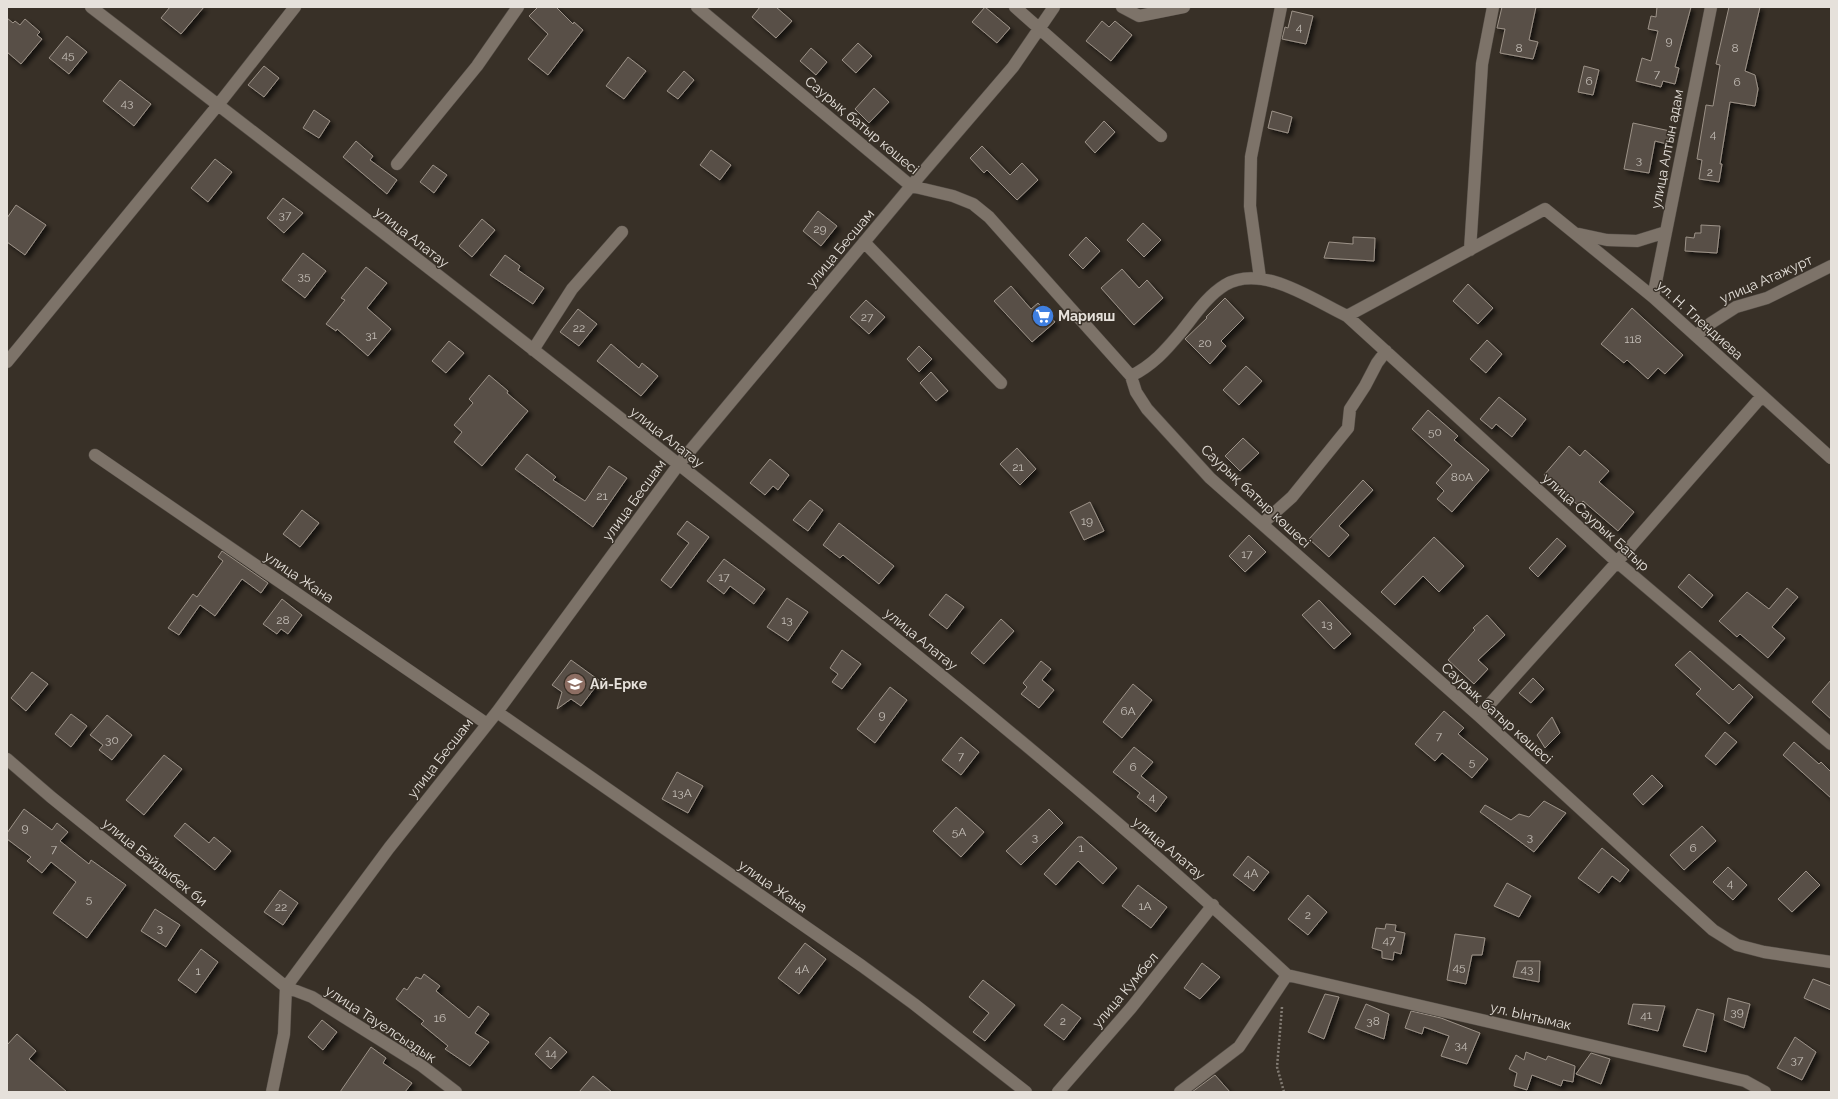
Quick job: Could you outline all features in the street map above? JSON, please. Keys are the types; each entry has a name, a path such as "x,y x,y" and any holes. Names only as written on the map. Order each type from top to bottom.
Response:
{"street":[{"name":"улица Алатау","path":"91,7 679,464 958,688 1213,905 1287,975"},
{"path":"7,362 218,105 295,7"},
{"path":"397,164 477,66 518,7"},
{"name":"Саурық батыр көшесі","path":"697,7 911,186 953,196 973,204 989,217 1131,376 1136,392 1147,409 1210,478 1479,716 1713,930 1737,945 1764,952 1831,962"},
{"path":"1015,7 1161,136"},
{"name":"улица Бесшам","path":"286,987 389,848 497,712 679,464 911,186 1013,67 1054,7"},
{"path":"1122,7 1139,16 1184,7"},
{"path":"1260,278 1250,206 1251,157 1281,7"},
{"path":"1347,316 1470,250 1482,64 1493,7"},
{"name":"улица Алтын адам","path":"1653,297 1711,7"},
{"name":"ул. Н. Тлендиева","path":"1470,250 1545,209 1653,297 1831,458"},
{"path":"533,350 572,289 622,232"},
{"path":"1576,234 1607,240 1637,241 1666,232"},
{"path":"864,242 1001,383"},
{"name":"улица Атажурт","path":"1696,336 1711,323 1736,307 1767,298 1829,265"},
{"name":"улица Саурык Батыр","path":"1131,376 1145,370 1159,358 1211,296 1225,285 1243,279 1260,278 1278,282 1347,316 1617,562 1831,744"},
{"path":"1262,524 1292,497 1348,428 1350,409 1365,386 1377,363 1386,352"},
{"path":"1479,716 1617,562 1762,396"},
{"name":"улица Жана","path":"95,455 487,724"},
{"name":"улица Жана","path":"497,712 862,966 914,1004 1026,1092"},
{"name":"улица Байдыбек би","path":"7,759 51,797 286,987"},
{"name":"улица Кумбел","path":"1058,1092 1131,1008 1213,905"},
{"path":"1180,1092 1239,1047 1287,975"},
{"name":"ул. Ынтымак","path":"1287,975 1745,1081 1765,1092"},
{"path":"272,1092 284,1034 286,987"},
{"name":"улица Тауелсыздык","path":"286,987 312,997 422,1066 456,1092"}],"path":[{"path":"1283,1003 1277,1067 1284,1092"}],"building":[{"path":"170,7 204,7 181,34 161,18"},
{"path":"538,7 556,7 573,24 574,22 583,30 548,75 528,59 548,34 529,16"},
{"path":"760,7 776,7 792,21 776,38 752,17"},
{"path":"985,7 1010,28 997,43 972,22"},
{"path":"1502,7 1536,7 1529,40 1538,42 1533,59 1500,53 1505,29 1497,28"},
{"path":"1657,7 1691,7 1675,67 1679,68 1675,84 1663,81 1661,87 1636,81 1642,58 1651,61 1658,31 1648,29 1651,16 1656,17"},
{"path":"1729,7 1760,7 1745,71 1755,75 1758,89 1755,106 1730,102 1720,164 1722,164 1719,182 1699,179 1702,160 1697,159 1706,105 1713,106 1720,65 1716,64"},
{"path":"1292,11 1313,16 1306,44 1282,39 1285,27 1288,28"},
{"path":"7,18 13,23 15,21 20,25 25,19 40,32 37,35 42,39 21,64 7,52"},
{"path":"1102,21 1109,27 1115,21 1132,35 1111,61 1086,41"},
{"path":"67,36 87,52 69,74 49,58"},
{"path":"858,43 872,56 856,73 842,60"},
{"path":"811,48 827,62 816,75 800,61"},
{"path":"628,57 646,71 624,99 606,86"},
{"path":"264,66 279,78 264,97 248,85"},
{"path":"1584,66 1599,70 1593,95 1578,92"},
{"path":"684,71 694,80 678,99 667,91"},
{"path":"120,80 151,104 134,126 103,101"},
{"path":"874,88 889,102 869,123 855,109"},
{"path":"314,110 330,121 319,138 303,128"},
{"path":"1272,111 1292,117 1288,133 1268,128"},
{"path":"1104,121 1115,132 1095,153 1085,142"},
{"path":"1633,123 1670,131 1667,144 1655,141 1649,173 1624,169"},
{"path":"356,141 373,156 370,160 397,180 387,194 343,157"},
{"path":"982,146 1010,175 1022,163 1038,180 1017,200 987,170 984,173 970,158"},
{"path":"711,150 731,165 720,180 700,165"},
{"path":"215,159 232,172 208,202 191,188"},
{"path":"433,165 447,175 434,193 420,182"},
{"path":"283,198 303,213 284,233 267,218"},
{"path":"16,205 46,225 25,255 7,242 7,218"},
{"path":"818,211 837,226 821,246 803,231"},
{"path":"482,219 495,230 472,257 459,246"},
{"path":"1143,223 1161,240 1144,257 1127,240"},
{"path":"1701,225 1720,226 1717,253 1685,251 1686,237 1694,238 1695,233 1701,233"},
{"path":"1086,237 1100,251 1083,269 1069,255"},
{"path":"1353,237 1375,238 1374,261 1324,258 1329,242 1353,244"},
{"path":"303,253 326,271 305,298 282,280"},
{"path":"505,255 520,266 518,270 544,288 533,304 490,275"},
{"path":"366,267 387,283 367,308 391,329 368,356 337,329 336,331 326,324 345,300 341,298"},
{"path":"1122,269 1139,288 1147,280 1163,298 1134,325 1101,288"},
{"path":"1468,284 1493,308 1478,324 1453,301"},
{"path":"1011,286 1031,309 1038,303 1055,322 1032,342 994,301"},
{"path":"1225,298 1244,318 1221,341 1226,346 1210,364 1185,339"},
{"path":"866,300 885,317 869,334 850,317"},
{"path":"1632,308 1683,355 1665,374 1658,368 1648,379 1627,360 1624,363 1601,344"},
{"path":"578,309 597,324 579,346 560,332"},
{"path":"1487,340 1502,354 1486,373 1470,359"},
{"path":"449,341 464,353 446,373 432,361"},
{"path":"611,344 639,368 642,363 658,376 641,396 597,361"},
{"path":"919,346 932,359 919,372 907,359"},
{"path":"1246,366 1262,381 1239,405 1223,390"},
{"path":"931,372 948,391 936,401 920,383"},
{"path":"489,375 528,411 482,466 454,442 462,432 454,425 473,403 469,399"},
{"path":"1499,397 1526,419 1512,437 1496,424 1492,429 1480,419"},
{"path":"1428,410 1458,436 1454,440 1489,470 1452,512 1437,499 1444,491 1436,483 1452,465 1412,429"},
{"path":"1243,438 1259,453 1240,471 1225,456"},
{"path":"1569,446 1580,456 1585,450 1609,471 1599,482 1634,512 1618,531 1583,501 1579,506 1544,475"},
{"path":"1017,448 1036,469 1020,485 1000,464"},
{"path":"527,454 556,477 553,480 585,501 609,466 627,478 593,527 515,469"},
{"path":"770,459 789,475 778,490 773,486 765,495 750,483"},
{"path":"1363,480 1373,490 1339,526 1349,535 1329,557 1309,539"},
{"path":"810,500 823,510 808,531 793,520"},
{"path":"1090,502 1104,531 1084,540 1070,512"},
{"path":"302,510 319,523 300,547 283,534"},
{"path":"687,521 709,537 671,588 661,580 689,543 677,534"},
{"path":"839,523 894,566 879,584 843,555 840,558 823,545"},
{"path":"1249,535 1266,552 1245,572 1229,556"},
{"path":"1434,537 1464,566 1439,592 1423,576 1395,605 1381,592"},
{"path":"1557,538 1566,546 1538,577 1529,568"},
{"path":"222,551 268,583 261,593 242,579 215,616 200,605 179,635 168,628 193,594 197,597 223,561 218,557"},
{"path":"724,559 765,589 754,604 730,586 724,594 707,581"},
{"path":"1689,574 1713,595 1702,608 1678,587"},
{"path":"1787,588 1798,597 1772,627 1785,638 1768,658 1740,634 1737,637 1719,621 1747,592 1769,609"},
{"path":"946,594 964,607 947,629 929,615"},
{"path":"787,598 808,612 788,641 767,627"},
{"path":"282,599 302,615 288,634 281,629 277,634 263,624"},
{"path":"1319,600 1351,634 1334,649 1302,615"},
{"path":"1487,615 1505,635 1478,660 1488,669 1474,684 1448,660 1475,630 1473,628"},
{"path":"1001,619 1014,631 984,664 971,653"},
{"path":"842,650 861,664 842,689 832,682 838,674 830,668"},
{"path":"1690,651 1733,690 1739,684 1753,697 1729,724 1696,694 1701,689 1675,665"},
{"path":"571,660 600,681 581,706 571,699 557,709 562,692 552,685"},
{"path":"1041,661 1051,669 1042,680 1054,690 1039,708 1021,694 1027,687 1023,683"},
{"path":"32,672 48,684 26,711 11,698"},
{"path":"1533,678 1544,689 1531,703 1519,693"},
{"path":"1831,680 1831,719 1812,702"},
{"path":"1133,684 1152,700 1122,738 1103,722"},
{"path":"890,687 907,700 875,743 857,729"},
{"path":"1444,711 1464,728 1458,734 1488,759 1472,778 1442,753 1435,761 1415,744"},
{"path":"71,714 87,726 71,747 55,734"},
{"path":"107,715 132,735 112,760 99,750 103,745 90,735"},
{"path":"1552,717 1560,733 1545,748 1537,735"},
{"path":"1725,732 1737,742 1716,765 1705,756"},
{"path":"961,737 979,752 961,775 942,760"},
{"path":"1794,742 1819,764 1821,762 1831,772 1831,798 1783,755"},
{"path":"1134,747 1153,762 1141,776 1167,797 1156,812 1137,797 1140,793 1113,772"},
{"path":"164,755 182,769 144,815 126,800"},
{"path":"677,772 703,786 688,813 662,799"},
{"path":"1652,775 1663,786 1643,805 1633,794"},
{"path":"1544,801 1566,813 1534,852 1480,812 1485,805 1511,820 1519,814 1529,817"},
{"path":"956,807 984,832 961,857 933,831"},
{"path":"24,809 52,830 57,823 68,832 60,841 89,864 91,860 126,885 87,938 53,913 76,882 51,862 42,873 27,861 31,857 7,839 7,833"},
{"path":"1049,809 1063,823 1021,865 1006,851"},
{"path":"185,823 209,843 214,837 231,851 215,870 174,836"},
{"path":"1702,826 1716,841 1684,870 1670,855"},
{"path":"1078,837 1082,837 1117,868 1103,884 1078,861 1056,885 1044,874"},
{"path":"1602,848 1629,870 1620,882 1612,876 1599,893 1578,878"},
{"path":"1248,856 1269,872 1254,891 1233,875"},
{"path":"1728,867 1747,885 1733,900 1713,882"},
{"path":"1806,871 1820,885 1792,912 1778,899"},
{"path":"1507,883 1531,896 1519,917 1494,906"},
{"path":"1138,885 1167,907 1151,928 1122,906"},
{"path":"280,890 298,903 283,925 264,912"},
{"path":"1308,895 1327,912 1308,935 1288,919"},
{"path":"155,909 180,925 166,947 141,931"},
{"path":"1386,924 1396,925 1395,931 1405,933 1401,954 1394,952 1393,960 1382,958 1382,951 1372,948 1376,928 1385,929"},
{"path":"1455,934 1485,938 1482,955 1472,955 1466,984 1447,980"},
{"path":"805,943 826,959 799,994 778,978"},
{"path":"201,949 218,962 196,993 178,980"},
{"path":"1517,961 1540,961 1539,982 1513,977"},
{"path":"1202,963 1220,977 1200,999 1184,988"},
{"path":"424,974 440,986 436,991 469,1018 478,1006 489,1014 475,1033 489,1042 470,1066 445,1049 448,1046 421,1024 424,1021 396,999 404,988 407,990 416,977 421,979"},
{"path":"1813,979 1831,986 1831,1010 1804,998"},
{"path":"983,980 1015,1005 985,1041 973,1032 989,1013 969,997"},
{"path":"1325,994 1339,997 1324,1039 1308,1032"},
{"path":"1728,998 1750,1004 1744,1028 1724,1020"},
{"path":"1062,1004 1081,1018 1064,1040 1044,1025"},
{"path":"1366,1004 1389,1014 1384,1039 1355,1028"},
{"path":"1633,1004 1665,1006 1658,1031 1628,1024"},
{"path":"1697,1009 1714,1014 1706,1052 1683,1046"},
{"path":"1411,1011 1441,1018 1480,1033 1467,1064 1441,1056 1449,1036 1424,1027 1422,1034 1405,1028"},
{"path":"322,1020 337,1032 323,1050 308,1037"},
{"path":"17,1034 36,1051 29,1059 67,1092 7,1092 7,1045"},
{"path":"550,1037 567,1052 551,1069 535,1054"},
{"path":"1795,1037 1816,1052 1802,1080 1777,1068"},
{"path":"371,1047 386,1058 383,1063 412,1083 405,1092 340,1092"},
{"path":"1526,1052 1546,1060 1548,1056 1575,1066 1573,1082 1563,1080 1561,1086 1532,1075 1527,1090 1514,1086 1517,1073 1509,1069 1516,1055 1524,1060"},
{"path":"1591,1053 1610,1059 1601,1084 1576,1074"},
{"path":"1215,1075 1230,1092 1192,1092"},
{"path":"593,1076 612,1092 579,1092"}],"place":[{"name":"Марияш","path":"1043,316"},
{"name":"Ай-Ерке","path":"575,684"}]}
